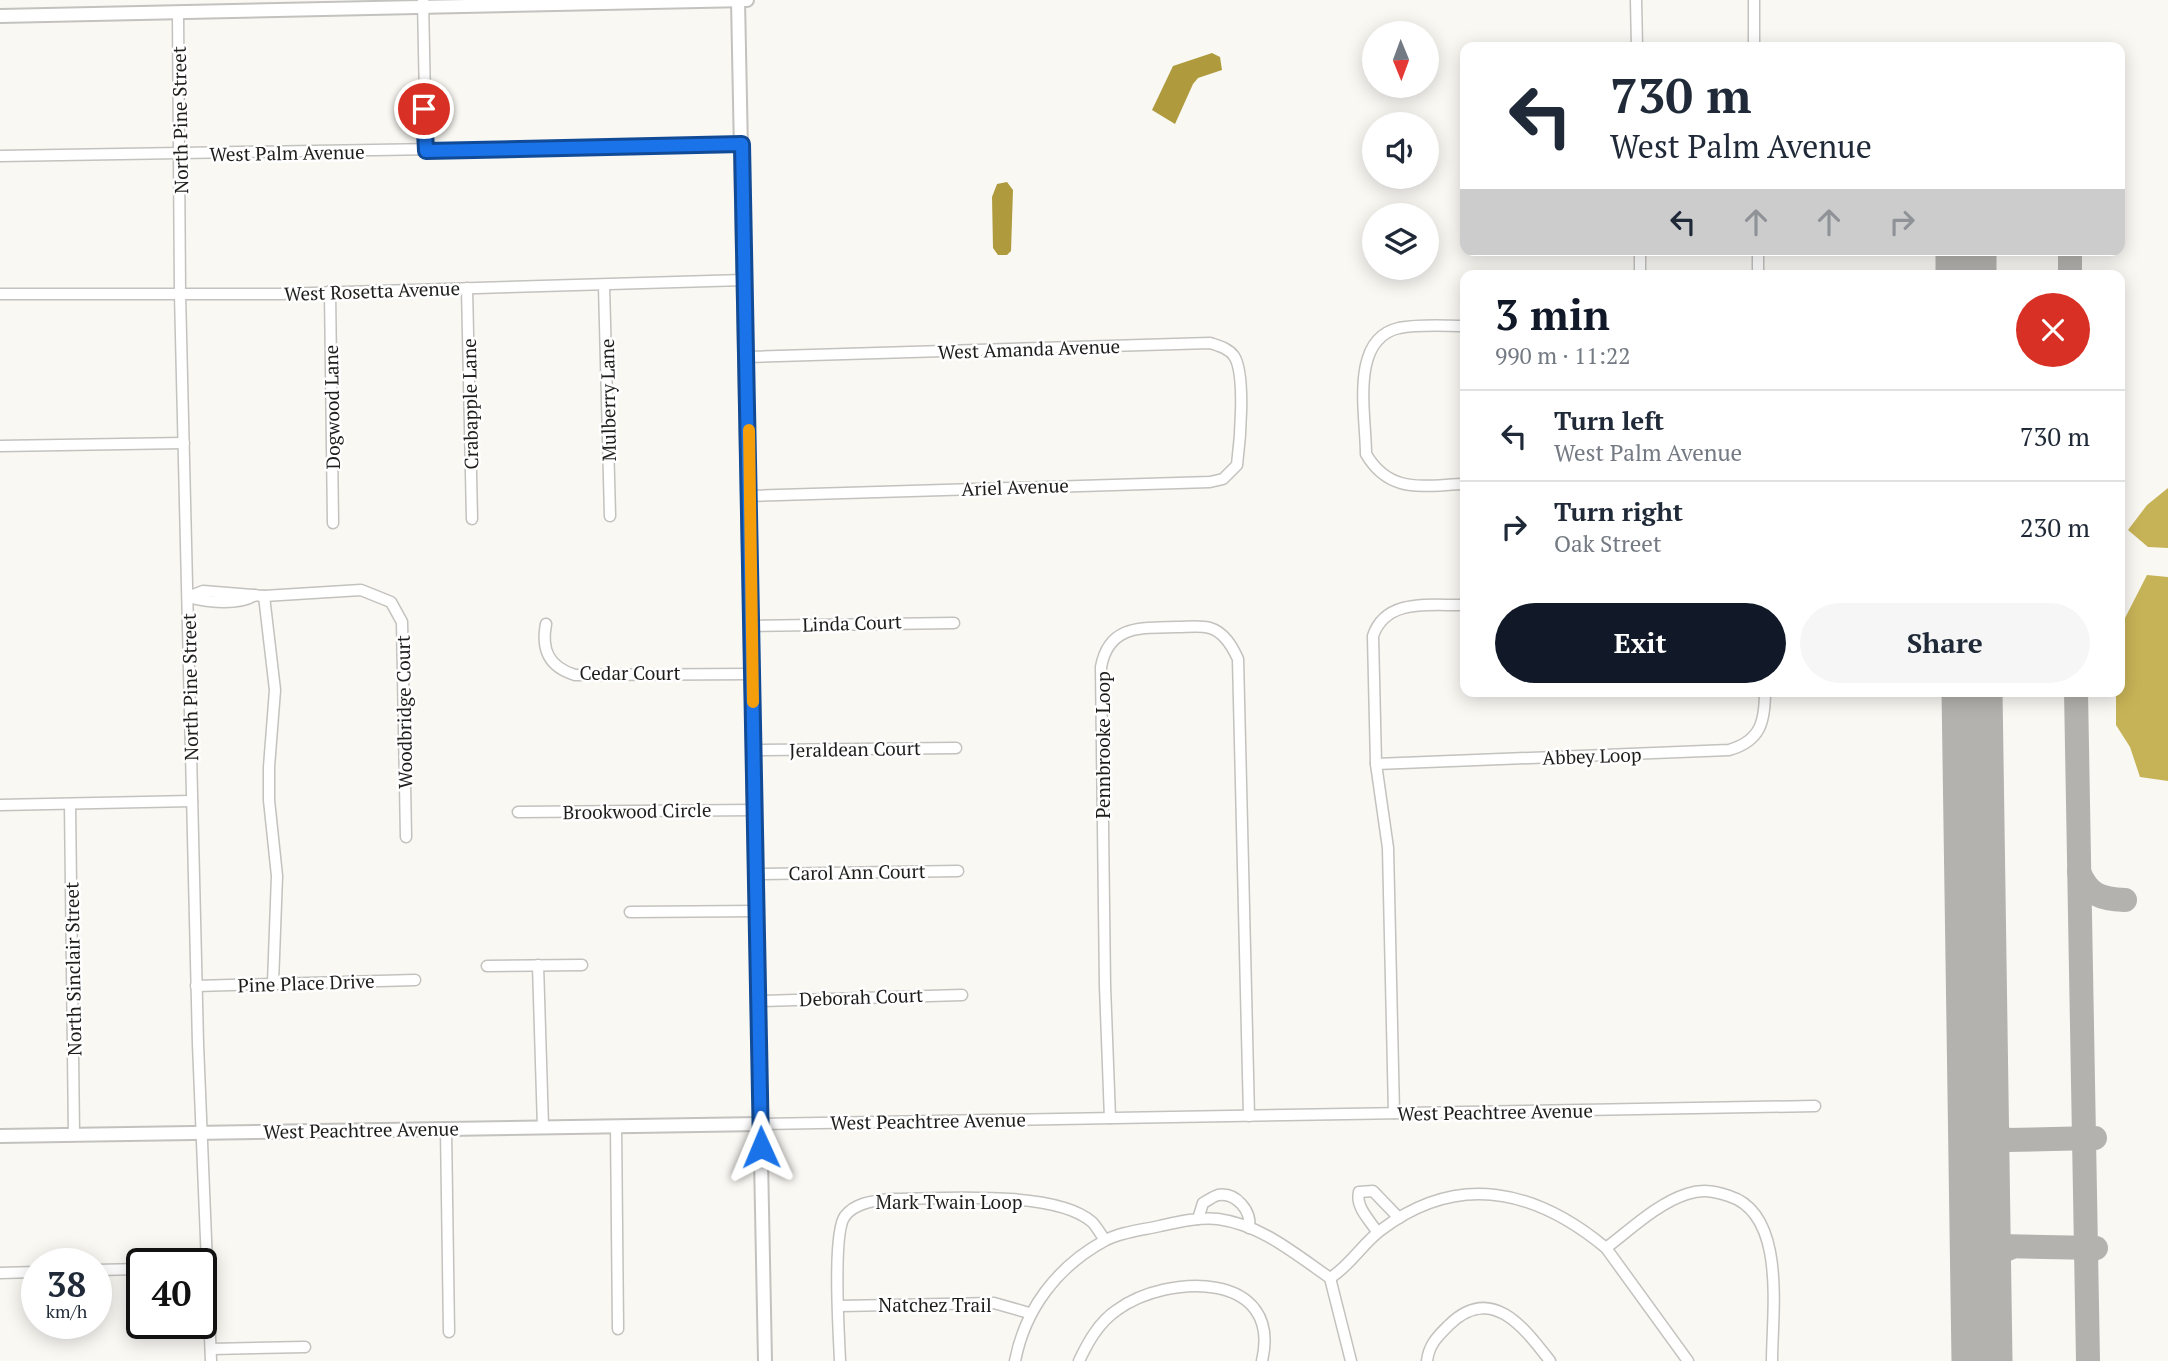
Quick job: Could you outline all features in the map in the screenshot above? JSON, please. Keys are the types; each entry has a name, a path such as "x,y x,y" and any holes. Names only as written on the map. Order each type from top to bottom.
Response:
{"street":[{"path":"738,0 760,1001 765,1361"},
{"path":"0,16 142,7 178,13 423,4 747,0"},
{"path":"1636,0 1637,42"},
{"path":"1754,0 1754,42"},
{"path":"423,4 426,151"},
{"name":"North Pine Street","path":"178,13 180,294 204,1248"},
{"name":"West Palm Avenue","path":"0,156 742,144"},
{"name":"West Rosetta Avenue","path":"0,295 330,291 744,280"},
{"name":"Mulberry Lane","path":"604,285 610,516"},
{"name":"Crabapple Lane","path":"467,288 472,520"},
{"name":"Dogwood Lane","path":"330,291 333,523"},
{"path":"1460,326 1401,327 1387,332 1370,348 1365,363 1366,453 1372,464 1398,484 1460,484"},
{"name":"West Amanda Avenue","path":"747,357 1210,343 1227,349 1238,367 1239,428"},
{"name":"Ariel Avenue","path":"749,496 1210,482 1223,479 1237,465 1239,428"},
{"path":"0,446 184,443"},
{"name":"Woodbridge Court","path":"188,597 203,591 259,596 361,590 382,596 398,611 402,622 405,676 406,837"},
{"path":"259,596 275,690 269,778 277,876 273,983"},
{"path":"1394,1113 1388,848 1376,764 1372,644 1376,627 1396,608 1460,605"},
{"name":"Linda Court","path":"751,626 954,623"},
{"name":"Cedar Court","path":"546,624 546,655 555,666 575,675 752,674"},
{"name":"Pennbrooke Loop","path":"1110,1118 1105,998 1101,667 1104,651 1114,639 1140,628 1209,627 1231,644 1238,659 1249,1116"},
{"name":"Abbey Loop","path":"1376,764 1729,750 1743,746 1762,727 1765,697"},
{"name":"Jeraldean Court","path":"754,750 956,748"},
{"path":"0,805 192,801"},
{"name":"North Sinclair Street","path":"70,804 74,1135"},
{"name":"Brookwood Circle","path":"518,812 755,810"},
{"name":"Carol Ann Court","path":"757,874 958,871"},
{"path":"630,912 758,911"},
{"path":"538,965 543,1127"},
{"path":"487,966 582,965"},
{"name":"Pine Place Drive","path":"196,986 415,980"},
{"name":"Deborah Court","path":"760,1001 962,995"},
{"name":"West Peachtree Avenue","path":"0,1136 1815,1106"},
{"path":"615,1126 618,1329"},
{"path":"446,1129 449,1332"},
{"path":"1606,1248 1685,1194 1709,1190 1737,1198 1756,1214 1768,1234 1772,1361"},
{"path":"1377,1232 1357,1200 1359,1192 1373,1191 1399,1218"},
{"path":"1198,1219 1203,1203 1218,1195 1233,1198 1242,1204 1248,1213 1249,1228"},
{"path":"1330,1278 1377,1232 1399,1218 1442,1200 1462,1196 1506,1196 1534,1202 1558,1213 1606,1248 1688,1361"},
{"name":"Mark Twain Loop","path":"840,1361 840,1227 845,1216 870,1201 989,1198 1050,1204 1076,1213 1093,1223 1105,1240"},
{"path":"1015,1361 1029,1313 1061,1274 1105,1240 1198,1219 1218,1219 1273,1238 1330,1278 1350,1361"},
{"path":"0,1273 21,1272"},
{"path":"1079,1361 1096,1331 1115,1310 1145,1295 1188,1284 1206,1284 1227,1289 1248,1303 1259,1319 1265,1345 1262,1361"},
{"name":"Natchez Trail","path":"839,1306 994,1304 1029,1313"},
{"path":"1427,1361 1433,1341 1454,1320 1472,1311 1489,1309 1520,1322 1550,1361"},
{"name":"North Pine Street","path":"210,1339 211,1361"},
{"path":"211,1349 305,1348"}],"shaded area":[{"path":"1212,53 1220,57 1222,70 1198,78 1175,124 1152,110 1173,66"},
{"path":"1007,182 1013,190 1011,251 1007,255 998,255 993,248 992,197 997,184"},
{"path":"2168,488 2168,548 2148,547 2128,530 2147,505"},
{"path":"2147,575 2168,577 2168,781 2140,777 2130,747 2116,725 2116,697 2125,697 2125,618"}],"taxiway":[{"path":"2070,256 2070,270"},
{"path":"2076,697 2088,1361"},
{"path":"2079,872 2091,891 2102,897 2125,900"},
{"path":"1977,1116 1987,1128 2007,1140 2095,1138"},
{"path":"1978,1164 1997,1143 2007,1140"},
{"path":"1980,1220 1988,1236 2001,1246 2096,1248"},
{"path":"1980,1275 1994,1255 2010,1248"}],"runway":[{"path":"1966,256 1966,270"},
{"path":"1972,697 1982,1361"}],"slow traffic":[{"path":"749,430 753,702"}],"route":[{"path":"424,109 426,151 742,144 761,1147"}]}
